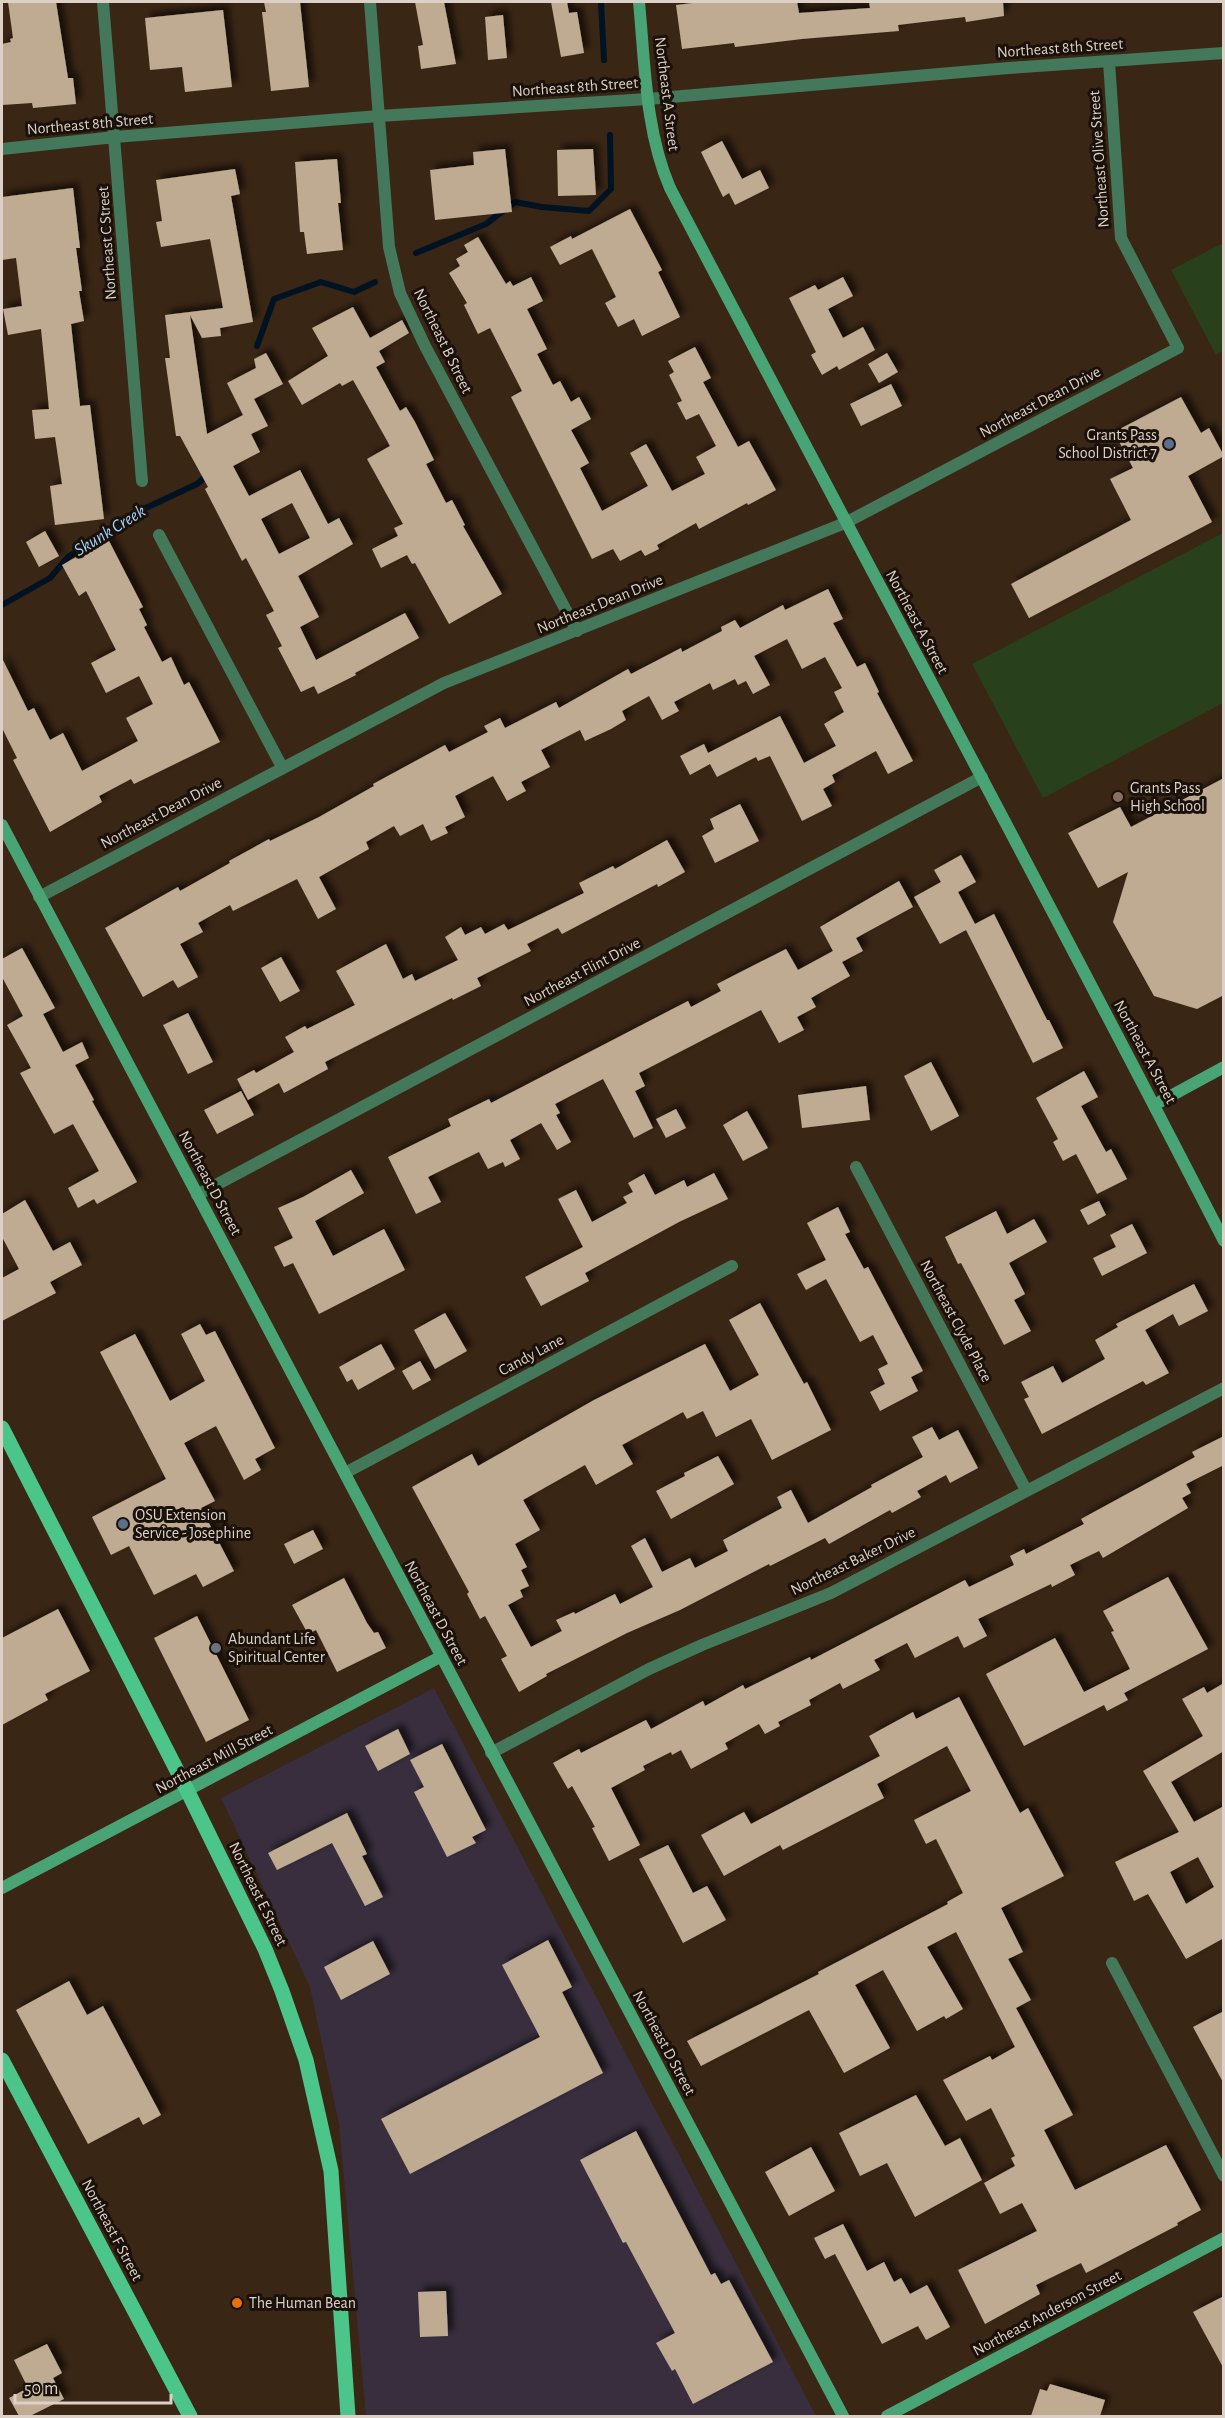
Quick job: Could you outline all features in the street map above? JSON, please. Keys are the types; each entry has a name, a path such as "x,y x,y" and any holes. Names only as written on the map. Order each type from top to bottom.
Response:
{"main road":[{"name":"Northeast E Street","path":"2,1428 188,1792 265,1949 306,2060 331,2171 348,2416"},
{"name":"Northeast F Street","path":"2,2060 190,2416"}],"street":[{"name":"Northeast C Street","path":"104,2 142,481"},
{"name":"Northeast B Street","path":"370,2 389,247 400,293 425,346 577,631"},
{"name":"Northeast A Street","path":"639,2 648,99 655,145 670,188 845,523 982,777 1224,1241"},
{"name":"Northeast 8th Street","path":"2,149 115,137 379,116 648,99 1009,68 1224,53"},
{"name":"Northeast Olive Street","path":"1109,62 1121,238 1178,348"},
{"name":"Northeast Dean Drive","path":"39,897 444,683 845,523 1178,348"},
{"path":"159,535 282,767"},
{"name":"Northeast Flint Drive","path":"197,1195 982,777"},
{"name":"Northeast D Street","path":"2,825 345,1473 440,1658 843,2416"},
{"path":"1154,1105 1224,1067"},
{"name":"Northeast Clyde Place","path":"856,1167 1026,1490"},
{"name":"Candy Lane","path":"345,1473 732,1266"},
{"name":"Northeast Baker Drive","path":"491,1753 649,1670 702,1645 831,1593 1224,1388"},
{"name":"Northeast Mill Street","path":"2,1888 440,1658"},
{"path":"1112,1963 1224,2176"},
{"name":"Northeast Anderson Street","path":"886,2416 1224,2238"}],"shaded area":[{"path":"434,1688 816,2416 366,2416 339,2124 310,1987 221,1798"}],"green space":[{"path":"1221,244 1224,248 1224,350 1216,355 1171,270"},
{"path":"1223,533 1223,703 1043,798 972,664"}],"building":[{"path":"8,2 56,2 68,78 73,78 76,104 33,108 32,103 2,105 2,44 11,42 10,39 13,38"},
{"path":"264,2 300,2 309,87 271,91 262,12 266,12"},
{"path":"415,2 444,2 456,64 421,69 418,46 423,45"},
{"path":"551,2 567,2 569,13 577,12 584,53 561,57"},
{"path":"701,2 797,2 799,13 870,8 869,2 1003,2 1004,16 966,22 965,17 898,25 899,31 735,47 734,43 682,49 676,5"},
{"path":"223,10 232,87 185,92 182,67 150,70 145,18"},
{"path":"503,15 507,58 488,60 485,17"},
{"path":"722,141 742,179 760,170 769,188 735,205 729,193 723,197 701,152"},
{"path":"505,149 512,212 435,220 430,170 474,165 473,152"},
{"path":"593,149 596,195 558,196 557,150"},
{"path":"337,159 341,203 338,203 343,250 307,254 304,232 300,232 295,162"},
{"path":"235,169 240,194 231,196 253,322 220,328 221,336 202,338 190,315 207,434 243,415 227,383 256,368 254,359 266,353 283,384 254,399 268,426 251,434 260,452 233,466 249,496 300,470 328,524 339,518 353,544 298,576 319,617 300,627 316,660 405,613 419,638 355,673 356,675 318,694 314,686 301,692 278,648 282,646 266,615 274,611 246,558 242,561 205,489 208,487 180,436 176,436 165,358 170,358 165,315 223,308 210,239 161,247 156,222 162,221 156,180","holes":["292,503 310,538 279,554 261,519"]},
{"path":"73,188 80,248 76,248 82,291 79,291 84,321 71,324 80,406 90,405 104,519 55,525 50,486 62,484 55,437 35,439 32,410 49,409 41,329 8,335 3,309 22,306 16,258 2,260 2,197"},
{"path":"630,209 662,270 658,272 680,317 642,336 634,319 618,327 605,303 616,297 592,249 560,265 550,247 571,236 572,239"},
{"path":"478,237 506,284 510,281 513,286 531,277 543,301 527,309 547,349 537,354 553,385 560,381 571,402 579,397 591,419 571,430 589,463 580,468 602,511 648,486 630,453 646,444 672,491 705,474 696,457 716,446 699,414 686,420 677,403 682,401 669,375 674,372 668,361 695,347 711,378 703,382 738,447 749,441 776,490 699,529 696,523 657,545 659,549 645,556 641,550 620,561 613,549 592,559 511,397 522,391 490,328 478,334 464,305 467,303 449,273 460,266 456,259 468,252 464,245"},
{"path":"843,277 853,296 828,309 843,338 863,327 875,350 839,370 837,366 822,375 811,355 816,352 789,298 815,285 818,290"},
{"path":"353,307 370,338 402,320 409,333 379,351 385,362 376,367 400,411 406,407 415,422 434,460 426,464 446,503 452,500 465,525 463,526 502,594 449,624 415,563 412,564 407,555 381,568 372,549 398,536 394,528 403,524 367,459 390,446 353,380 342,386 340,383 302,405 288,381 328,356 312,328"},
{"path":"887,353 898,372 879,383 868,364"},
{"path":"891,384 902,406 861,426 850,404"},
{"path":"1181,397 1201,433 1209,428 1224,456 1188,476 1212,522 1029,618 1011,584 1131,520 1110,479 1133,468 1114,432"},
{"path":"45,531 59,556 39,567 26,542"},
{"path":"108,539 143,607 139,609 147,625 144,627 162,662 171,657 184,685 189,682 220,742 134,784 131,779 99,796 102,802 50,832 13,760 17,758 2,728 2,658 28,711 34,708 50,740 63,733 82,771 138,741 126,718 153,704 139,676 106,693 91,663 116,650 86,591 79,596 62,565"},
{"path":"828,589 843,619 833,623 857,667 865,663 879,692 877,693 913,761 888,774 876,751 832,775 835,782 823,789 832,806 802,821 770,756 758,761 756,757 717,777 710,764 690,775 680,756 704,744 708,753 780,716 804,763 836,746 824,724 844,712 834,692 842,688 825,657 802,669 787,639 754,656 770,685 753,694 746,681 738,685 735,679 713,690 710,683 674,702 679,711 662,720 649,696 622,711 626,720 611,729 585,741 580,730 541,750 550,767 521,782 526,791 507,801 493,776 455,796 465,817 445,827 448,833 431,841 423,824 400,836 394,826 366,842 369,849 319,877 336,909 318,919 297,879 233,911 230,905 198,923 203,932 180,944 198,977 178,988 173,980 143,997 105,928 178,887 180,891 269,839 270,841 319,817 374,786 373,784 445,745 449,752 488,732 484,726 500,718 505,728 556,702 559,708 628,669 631,674 681,648 682,652 722,631 721,627 735,620 740,628 783,605 785,610"},
{"path":"1224,778 1224,995 1197,1009 1154,996 1113,922 1128,872 1098,888 1068,833 1120,807 1131,827"},
{"path":"740,804 759,841 715,863 702,836 714,829 710,819"},
{"path":"667,840 685,872 658,887 657,884 562,934 558,928 527,944 531,951 477,978 481,986 453,1000 452,998 325,1062 328,1069 284,1093 279,1083 248,1100 237,1079 254,1070 256,1073 294,1052 285,1037 305,1026 307,1029 355,1005 336,971 386,944 403,979 412,974 415,981 458,960 445,937 461,927 465,935 481,927 485,934 504,924 508,930 584,893 579,883 613,866 615,869"},
{"path":"961,855 976,882 958,892 975,924 994,914 1063,1048 1033,1063 966,930 940,944 914,897 941,882 934,870"},
{"path":"899,881 913,907 856,938 863,951 842,962 850,976 811,998 816,1007 797,1017 804,1030 779,1043 761,1010 639,1073 645,1086 635,1091 653,1128 634,1138 603,1079 555,1104 560,1113 556,1115 571,1142 557,1150 541,1123 510,1140 520,1159 505,1167 503,1162 488,1169 479,1152 428,1177 441,1202 416,1214 388,1157 451,1126 448,1119 489,1099 491,1103 688,1001 691,1007 721,991 717,984 786,949 798,970 833,951 820,927"},
{"path":"22,948 55,1008 43,1014 63,1052 82,1042 89,1058 75,1065 94,1100 92,1101 137,1182 97,1204 94,1199 78,1208 68,1188 99,1171 73,1124 54,1134 20,1073 31,1068 7,1025 23,1016 2,977 2,959"},
{"path":"281,957 300,991 280,1002 261,968"},
{"path":"188,1013 213,1062 188,1074 163,1025"},
{"path":"931,1062 959,1116 931,1131 904,1076"},
{"path":"1084,1071 1098,1097 1081,1106 1106,1152 1111,1149 1127,1179 1097,1194 1076,1154 1063,1161 1053,1142 1058,1139 1036,1098"},
{"path":"866,1086 870,1120 802,1128 798,1095"},
{"path":"241,1091 254,1115 217,1134 204,1110"},
{"path":"676,1109 686,1128 666,1138 656,1119"},
{"path":"747,1111 768,1148 743,1161 723,1125"},
{"path":"351,1170 364,1193 315,1221 333,1256 384,1229 405,1270 319,1314 293,1263 284,1267 274,1247 293,1238 278,1208"},
{"path":"714,1173 728,1199 679,1222 585,1273 589,1281 541,1306 525,1277 583,1247 558,1199 576,1190 592,1222 627,1203 623,1197 633,1192 628,1183 644,1174 655,1195 684,1180 687,1187"},
{"path":"25,1200 53,1251 70,1242 82,1265 50,1282 56,1293 2,1321 2,1278 19,1269 2,1237 2,1214"},
{"path":"1099,1201 1106,1215 1088,1225 1080,1210"},
{"path":"838,1207 850,1232 845,1234 864,1269 868,1267 923,1371 911,1377 918,1391 880,1411 870,1392 885,1384 878,1369 888,1364 873,1335 860,1342 826,1279 806,1290 797,1274 826,1260 807,1223"},
{"path":"996,1211 1007,1234 1034,1219 1047,1242 1009,1263 1025,1294 1014,1300 1031,1331 1004,1345 945,1237"},
{"path":"1132,1224 1147,1253 1102,1276 1093,1258 1116,1247 1110,1235"},
{"path":"1194,1284 1208,1311 1179,1326 1173,1314 1145,1330 1169,1373 1146,1385 1143,1381 1042,1434 1024,1399 1029,1397 1021,1382 1053,1366 1062,1383 1105,1359 1095,1340 1118,1327 1116,1324"},
{"path":"760,1303 804,1384 807,1382 831,1430 772,1460 751,1419 716,1437 703,1411 687,1419 683,1412 622,1445 633,1464 596,1485 585,1465 523,1500 540,1530 515,1544 527,1567 521,1570 529,1586 520,1590 523,1597 508,1605 531,1647 562,1631 556,1620 574,1612 575,1614 615,1594 620,1604 653,1587 631,1546 645,1538 662,1572 690,1558 695,1568 728,1551 723,1540 782,1508 777,1497 791,1490 808,1523 923,1457 912,1437 932,1427 939,1440 958,1430 978,1468 950,1483 946,1475 917,1491 921,1497 892,1513 890,1510 829,1544 825,1538 770,1566 769,1564 680,1610 627,1633 546,1674 547,1676 519,1692 501,1659 507,1656 485,1616 480,1619 467,1594 469,1592 412,1487 472,1454 478,1466 594,1400 705,1344 730,1391 759,1375 729,1320"},
{"path":"445,1313 467,1351 435,1369 414,1330"},
{"path":"200,1324 206,1335 215,1331 275,1448 255,1459 261,1470 244,1480 216,1426 184,1443 215,1501 201,1508 234,1571 203,1587 196,1574 154,1595 129,1546 111,1555 92,1517 166,1479 100,1352 135,1334 170,1401 205,1381 181,1334"},
{"path":"381,1344 395,1369 358,1390 352,1379 347,1382 339,1367"},
{"path":"420,1361 431,1380 413,1390 402,1371"},
{"path":"1224,1436 1224,1465 1186,1484 1191,1493 1182,1498 1188,1508 1103,1558 1099,1551 1070,1565 1075,1575 978,1619 987,1636 964,1648 958,1636 915,1658 907,1643 874,1660 880,1670 843,1689 840,1683 809,1700 811,1705 778,1722 780,1726 765,1734 759,1724 725,1743 728,1749 691,1769 681,1750 672,1755 671,1752 643,1766 645,1770 611,1788 640,1845 609,1861 592,1828 595,1827 572,1786 568,1789 553,1763 579,1749 581,1753 646,1720 651,1729 703,1701 705,1706 743,1685 745,1689 810,1657 811,1660 965,1580 969,1587 1014,1565 1010,1556 1024,1549 1026,1554 1084,1524 1081,1519 1195,1457 1192,1452"},
{"path":"718,1456 734,1484 671,1519 656,1491 685,1476 684,1473"},
{"path":"313,1530 323,1549 294,1564 284,1544"},
{"path":"1168,1577 1208,1649 1124,1693 1128,1700 1107,1711 1104,1705 1024,1746 986,1674 1055,1638 1084,1692 1130,1669 1103,1611"},
{"path":"344,1578 367,1623 374,1633 378,1632 386,1648 337,1672 316,1630 308,1634 292,1605"},
{"path":"58,1609 90,1671 45,1694 48,1700 2,1725 2,1638"},
{"path":"197,1616 249,1720 206,1742 154,1638"},
{"path":"1224,1683 1224,1751 1171,1782 1194,1822 1224,1806 1224,1938 1186,1959 1148,1894 1134,1901 1115,1862 1179,1832 1143,1771 1203,1736 1182,1699 1204,1687 1207,1693","holes":["1198,1857 1214,1887 1186,1904 1170,1872"]},
{"path":"959,1697 1020,1813 1028,1808 1064,1876 1001,1908 1023,1952 1008,1959 1031,2000 1016,2008 1073,2115 1044,2130 1075,2190 1166,2145 1201,2210 1177,2223 1178,2225 1086,2273 1081,2263 1036,2285 1040,2294 985,2324 958,2270 1037,2231 1022,2203 1000,2214 984,2183 1015,2166 1011,2158 1015,2156 991,2108 966,2121 943,2080 990,2056 992,2060 1015,2047 956,1932 927,1947 963,2009 946,2019 944,2016 917,2031 883,1970 855,1985 890,2048 844,2073 809,2010 701,2066 687,2041 819,1974 818,1972 948,1904 947,1902 963,1893 936,1839 926,1844 914,1820 971,1791 947,1746 877,1784 884,1798 783,1850 780,1845 724,1876 701,1835 744,1812 751,1824 880,1756 869,1736 913,1712 916,1719"},
{"path":"398,1729 410,1754 378,1771 365,1746"},
{"path":"442,1744 486,1830 472,1837 476,1843 447,1857 414,1792 424,1787 410,1760"},
{"path":"347,1813 367,1854 362,1856 383,1897 365,1906 332,1843 277,1870 268,1853"},
{"path":"668,1845 693,1893 707,1886 726,1920 683,1943 639,1859"},
{"path":"548,1940 572,1987 562,1992 603,2073 410,2174 381,2119 540,2037 502,1965"},
{"path":"373,1941 390,1974 341,2000 324,1967"},
{"path":"69,1981 87,2015 103,2006 161,2115 143,2125 139,2117 88,2144 16,2010"},
{"path":"1224,2011 1224,2084 1193,2027"},
{"path":"916,2095 945,2146 960,2138 982,2180 915,2217 887,2163 860,2176 839,2133"},
{"path":"636,2131 711,2275 715,2273 721,2284 729,2280 773,2362 693,2404 675,2369 672,2371 656,2343 675,2333 626,2242 623,2243 580,2160"},
{"path":"811,2147 835,2191 789,2216 765,2172"},
{"path":"843,2224 867,2271 884,2262 894,2282 901,2278 910,2294 927,2285 950,2327 926,2340 918,2326 882,2344 835,2254 825,2259 814,2238"},
{"path":"446,2291 448,2336 420,2337 418,2292"},
{"path":"1224,2296 1224,2369 1193,2312"},
{"path":"47,2344 62,2373 53,2378 64,2399 30,2416 19,2416 9,2398 28,2388 14,2360"},
{"path":"1050,2384 1105,2400 1100,2416 1031,2416 1040,2389 1047,2391"}],"waterway":[{"name":"Skunk Creek","path":"601,2 604,60"},
{"name":"Skunk Creek","path":"416,253 486,224 515,202 589,211 611,189 610,135"},
{"name":"Skunk Creek","path":"257,346 274,299 321,282 354,292 375,282"},
{"name":"Skunk Creek","path":"2,605 50,578 68,557 133,514 197,484 208,474"}],"place":[{"name":"Grants Pass School District 7","path":"1169,444"},
{"name":"Grants Pass High School","path":"1118,797"},
{"name":"OSU Extension Service - Josephine","path":"123,1524"},
{"name":"Abundant Life Spiritual Center","path":"216,1648"},
{"name":"The Human Bean","path":"237,2303"}]}
